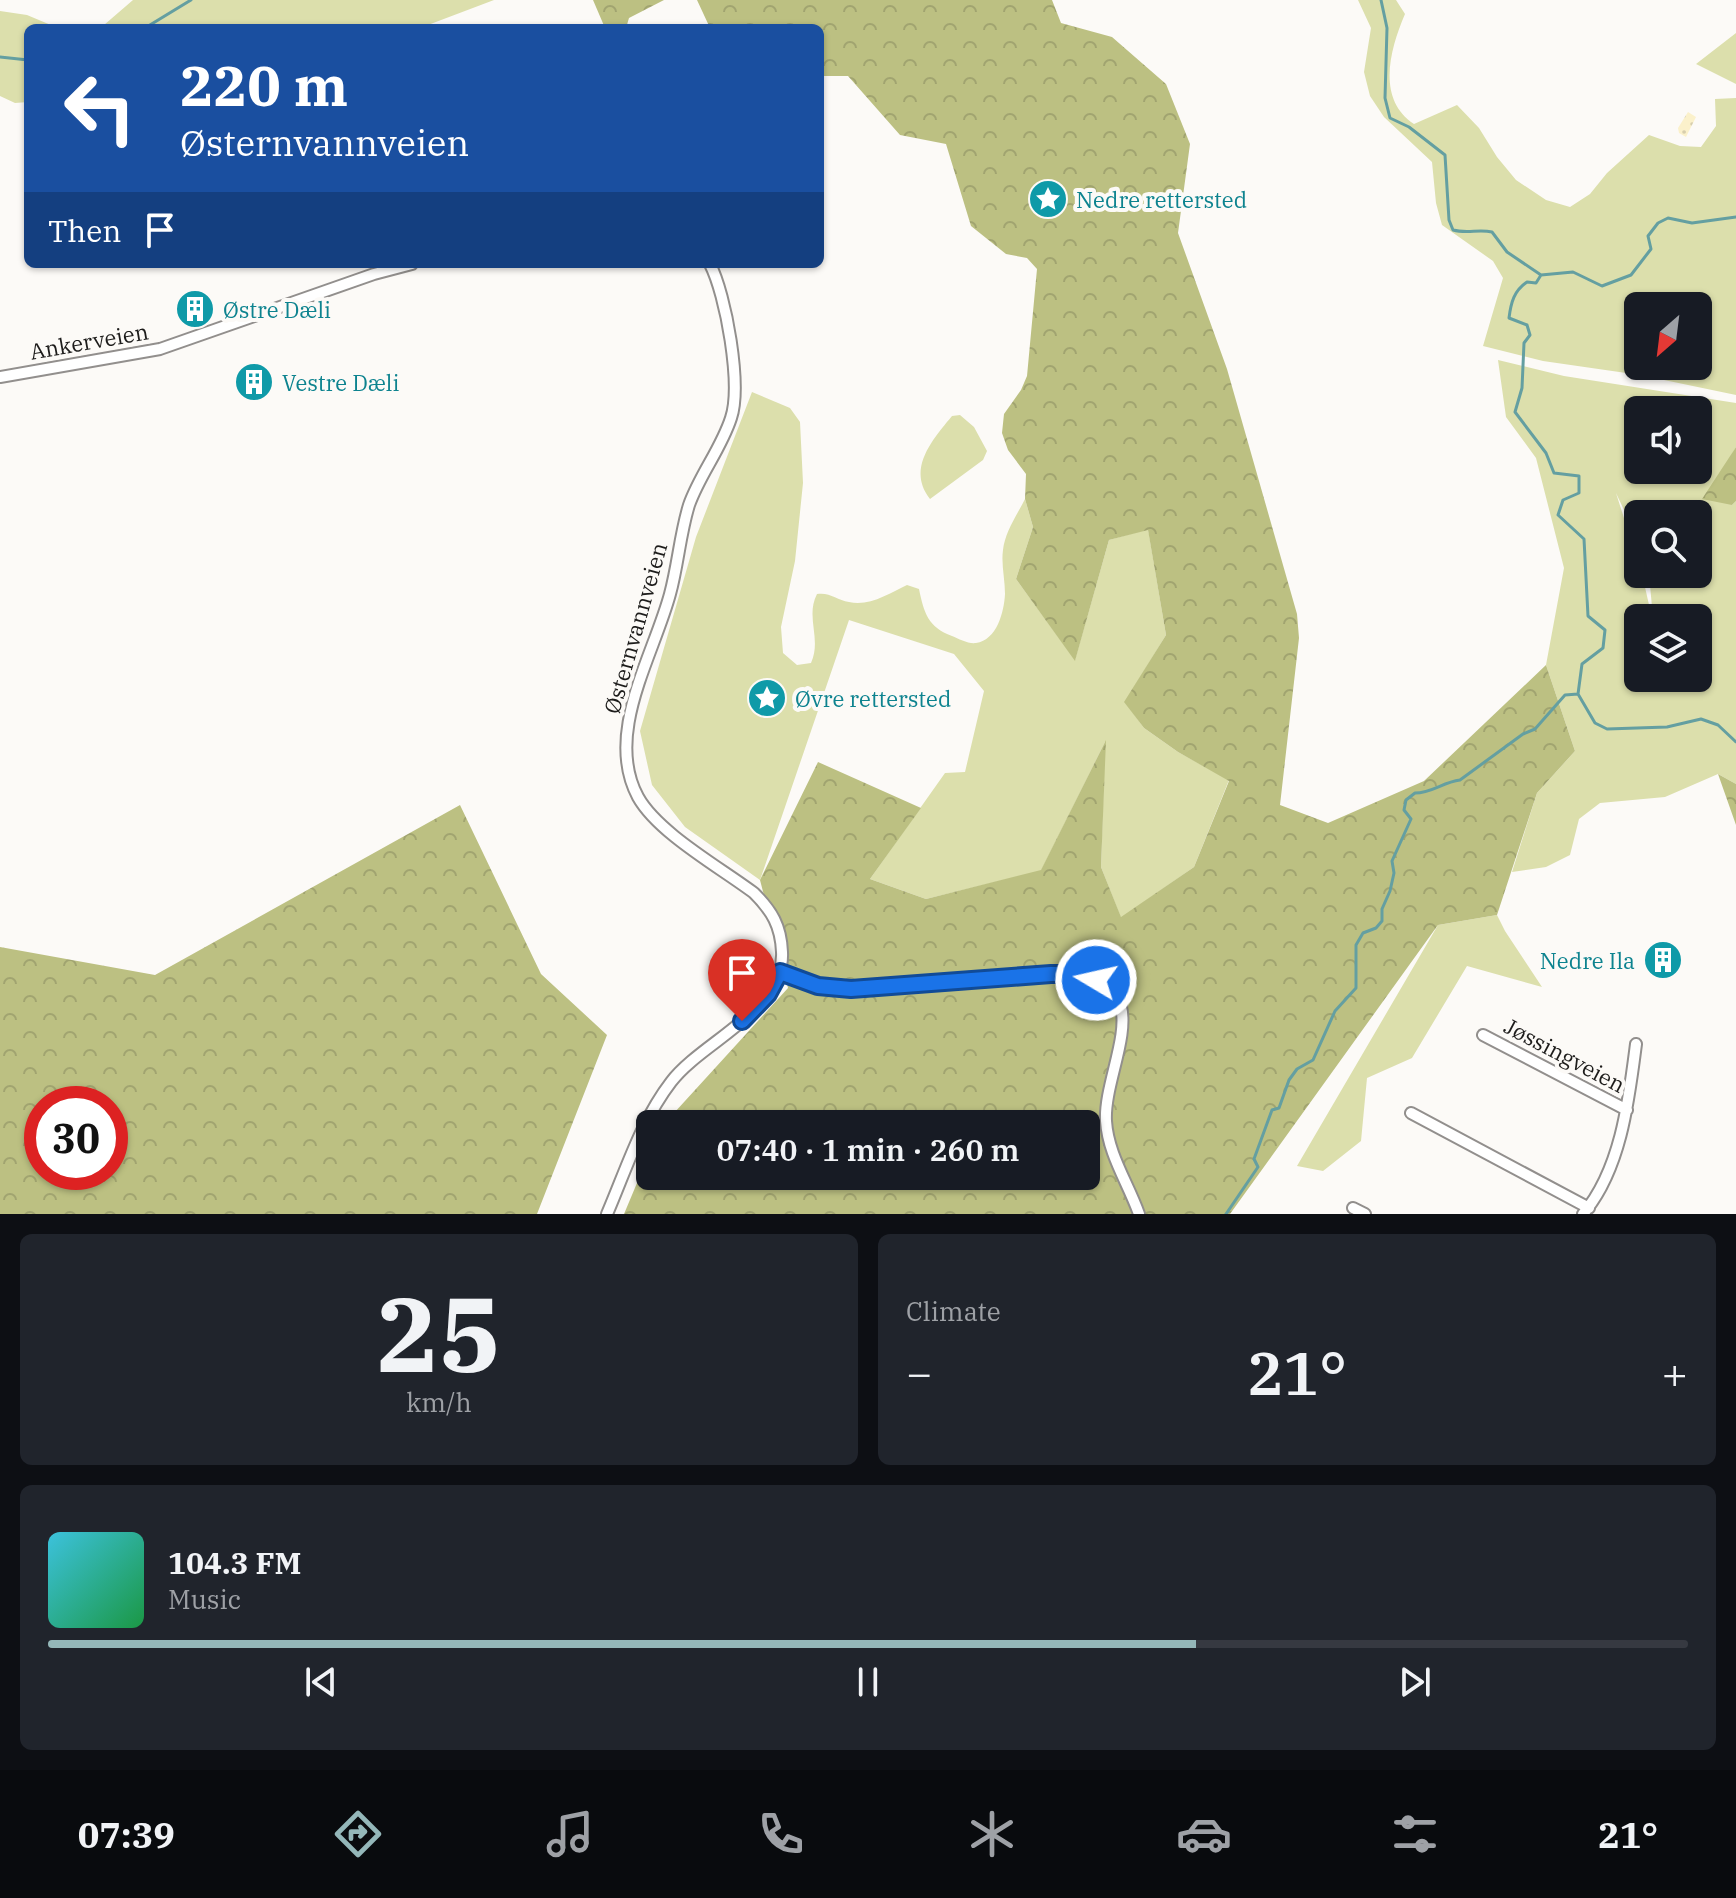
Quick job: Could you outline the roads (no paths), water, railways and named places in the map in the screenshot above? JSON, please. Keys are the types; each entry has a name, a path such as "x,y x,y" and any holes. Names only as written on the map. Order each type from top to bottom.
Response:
{"street":[{"name":"Ankerveien","path":"0,377 160,349 397,268"},
{"name":"Østernvannveien","path":"712,268 719,288 733,361 734,403 723,437 688,508 670,597 628,725 626,761 639,797 656,820 768,906 780,931 783,959 780,972"},
{"path":"607,1214 661,1095 686,1066 762,1001 780,972 807,983 838,989 1064,973 1090,977 1104,984 1119,1004 1123,1023 1120,1056 1106,1111 1108,1136 1139,1214"},
{"name":"Jøssingveien","path":"1483,1035 1627,1110"},
{"name":"Jøssingveien","path":"1586,1211 1610,1163 1627,1110 1636,1044"},
{"path":"1411,1113 1586,1211"},
{"path":"1353,1208 1365,1214"}],"waterway":[{"path":"152,24 191,0"},
{"path":"1381,0 1387,28 1385,98 1390,118 1409,127 1445,155 1449,220 1453,230 1492,232 1507,252 1541,275 1573,272 1602,286 1631,275 1651,249 1648,236 1658,223 1668,218 1692,223 1736,217"},
{"path":"0,57 24,60"},
{"path":"1541,275 1536,283 1527,282 1519,289 1510,312 1509,318 1527,325 1530,335 1524,343 1522,388 1515,412 1546,453 1554,473 1579,476 1579,493 1563,500 1558,515 1584,539 1588,616 1605,630 1603,648 1582,664 1578,694"},
{"path":"1578,694 1595,723 1607,729 1667,727 1701,719 1718,725 1736,742"},
{"path":"1226,1214 1258,1167 1254,1159 1272,1110 1279,1108 1289,1080 1297,1069 1313,1060 1335,1011 1356,988 1356,945 1363,933 1376,928 1382,921 1382,909 1394,873 1392,861 1411,819 1404,810 1406,800 1415,793 1460,780 1523,734 1535,729 1565,695 1578,694"}],"place":[{"name":"Nedre rettersted","path":"1048,199"},
{"name":"Østre Dæli","path":"195,309"},
{"name":"Vestre Dæli","path":"254,382"},
{"name":"Øvre rettersted","path":"767,698"},
{"name":"Nedre Ila","path":"1663,960"}]}
